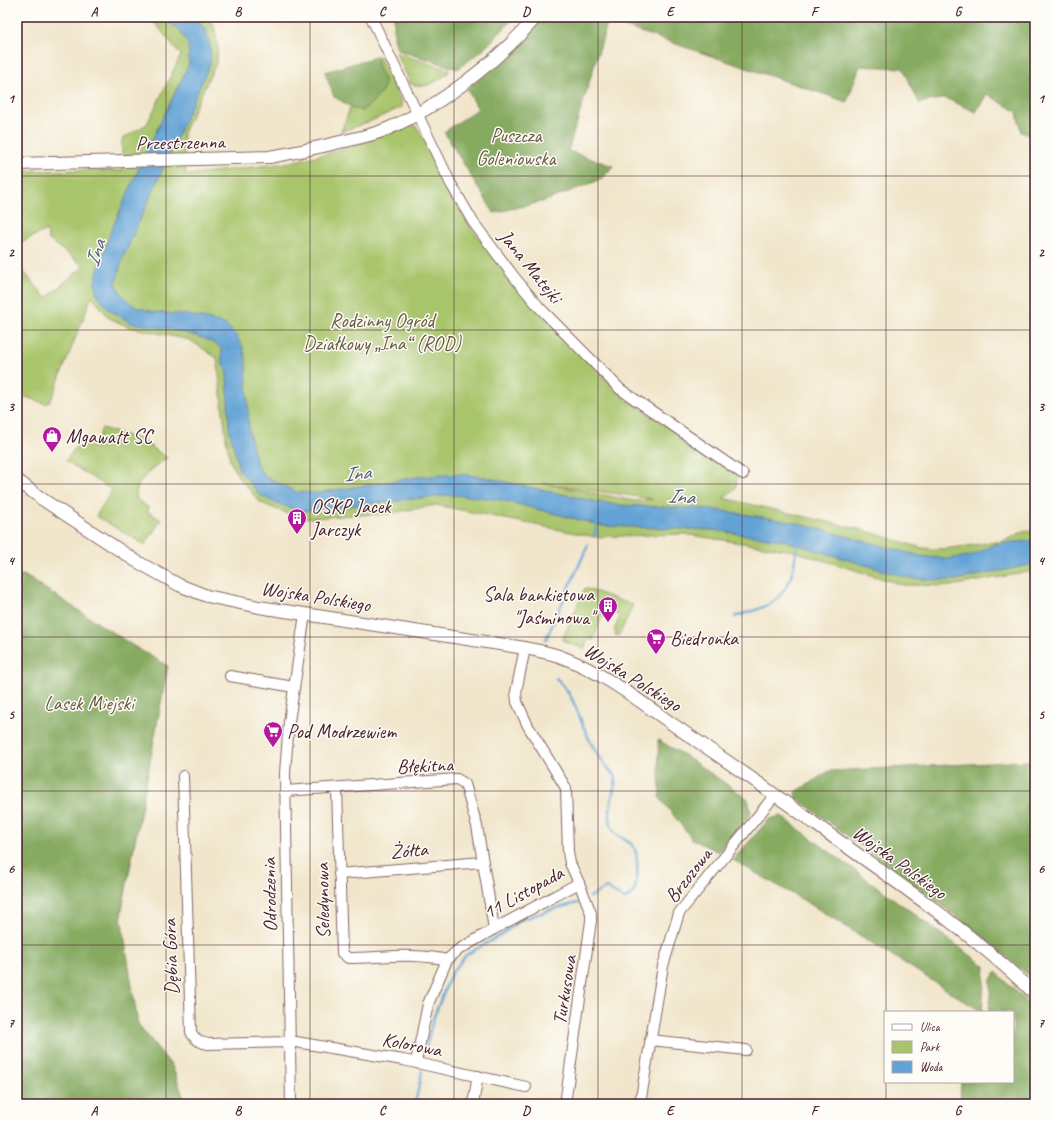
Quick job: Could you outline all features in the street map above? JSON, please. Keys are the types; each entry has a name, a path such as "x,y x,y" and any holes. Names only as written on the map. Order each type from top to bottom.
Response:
{"street":[{"name":"Jana Matejki","path":"371,17 451,184 473,222 540,307 620,388 743,474"},
{"name":"Przestrzenna","path":"17,164 174,161 269,157 304,152 342,142 416,112 468,79 493,59 536,17"},
{"name":"Wojska Polskiego","path":"17,480 91,532 179,586 207,596 305,614 525,648 563,658 599,674 775,795 959,929 1033,989"},
{"name":"Odrodzenia","path":"291,1104 285,791 287,745 305,614"},
{"name":"11 Listopada","path":"446,960 458,950 494,929 579,884 570,863 568,852 566,788 528,726 517,702 516,692 525,648"},
{"path":"230,676 294,686"},
{"name":"Dębia Góra","path":"183,776 191,1032 199,1042 208,1044 290,1042"},
{"name":"Błękitna","path":"285,791 457,779 462,780 465,784 472,808 494,929"},
{"name":"Seledynowa","path":"337,788 341,946 343,956 348,958 426,957 446,960"},
{"name":"Brzozowa","path":"640,1104 663,966 679,913 775,795"},
{"name":"Żółta","path":"339,874 482,862"},
{"name":"Turkusowa","path":"564,1104 591,921 591,913 579,884"},
{"path":"416,1062 428,1004 446,960"},
{"path":"650,1040 746,1050"},
{"name":"Kolorowa","path":"290,1042 416,1062 526,1087"},
{"path":"473,1104 478,1076"}],"green space":[{"name":"Rodzinny Ogród Działkowy „Ina“ (ROD)","path":"150,17 205,17 214,25 218,47 217,61 183,133 186,175 286,163 329,153 410,124 417,127 468,224 525,296 622,396 736,474 737,483 735,489 723,498 863,530 922,548 944,549 1003,541 1025,531 1035,531 1035,571 950,586 903,585 793,551 684,534 595,537 436,505 387,514 301,519 261,503 239,478 230,461 217,358 190,340 129,327 109,318 92,296 51,400 46,404 17,394 17,264 46,298 84,266 48,239 47,230 17,244 17,171 122,171 122,139 147,124 181,55","holes":["542,483 653,499 635,501"]},
{"path":"394,17 515,17 484,49 458,69 397,50 394,37"},
{"name":"Puszcza Goleniowska","path":"543,17 1035,17 1035,138 1021,132 1017,112 987,94 976,112 945,98 919,103 903,68 860,66 847,102 608,21 568,151 613,166 602,179 545,201 494,213 444,132 478,109 467,89 500,62"},
{"path":"396,53 449,70 448,73 439,80 430,84 421,86 411,84"},
{"path":"379,56 401,101 402,107 341,132 350,108 354,110 374,99 382,92 384,87 378,66"},
{"path":"379,56 377,65 384,78 383,90 363,111 354,109 334,97 325,72"},
{"path":"102,428 142,440 167,458 150,470 141,481 136,494 137,500 148,507 147,511 161,520 145,545 96,516 112,490 66,461 79,442 95,448"},
{"name":"Lasek Miejski","path":"24,575 135,647 168,666 121,916 138,1024 172,1066 186,1104 17,1104 17,576"},
{"path":"585,588 633,605 619,636 615,635 616,631 614,630 620,616 608,611 606,617 602,616 593,640 588,638 584,649 562,640"},
{"path":"658,740 684,755 748,799 751,814 718,852 692,839 660,798"},
{"path":"1029,761 1035,764 1035,972 1029,976 972,928 795,797 796,792 829,771"},
{"path":"781,816 985,966 982,1011 810,904 733,860 769,819"},
{"path":"996,972 1035,1009 1035,1104 960,1104 961,1083 1014,1083 1014,1011 989,1011 991,979"}],"water":[{"path":"162,17 196,17 204,28 209,39 210,64 122,260 116,283 121,294 136,307 154,312 188,315 216,321 226,325 234,333 242,345 246,359 249,431 257,466 266,477 296,492 318,493 417,477 460,474 484,477 618,505 711,509 797,523 920,556 946,559 970,556 995,544 1035,540 1035,564 956,580 909,578 782,540 712,530 603,526 501,500 450,495 304,511 275,503 260,495 239,470 229,428 227,374 222,361 221,348 203,338 131,323 107,308 96,292 95,280 111,231 147,150 189,64 188,43 179,30"}],"waterway":[{"path":"594,536 598,521"},
{"path":"735,617 771,603 784,591 791,576 797,542"},
{"path":"546,639 588,545"},
{"path":"556,678 571,698 588,737 597,753 616,777 610,807 611,825 617,835 633,846 636,855 636,882 634,891 629,897 625,899 606,888 590,897"},
{"path":"426,1048 433,1019 451,974 466,955 501,935 521,920 550,910 582,902"},
{"path":"415,1104 422,1071"}],"place":[{"name":"Mgawatt SC","path":"52,453"},
{"name":"OSKP Jacek Jarczyk","path":"297,535"},
{"name":"Sala bankietowa \"Jaśminowa\"","path":"608,623"},
{"name":"Biedronka","path":"656,655"},
{"name":"Pod Modrzewiem","path":"273,748"}],"water label":[{"name":"Ina","path":"95,253"},
{"name":"Ina","path":"357,473"},
{"name":"Ina","path":"681,496"}]}
